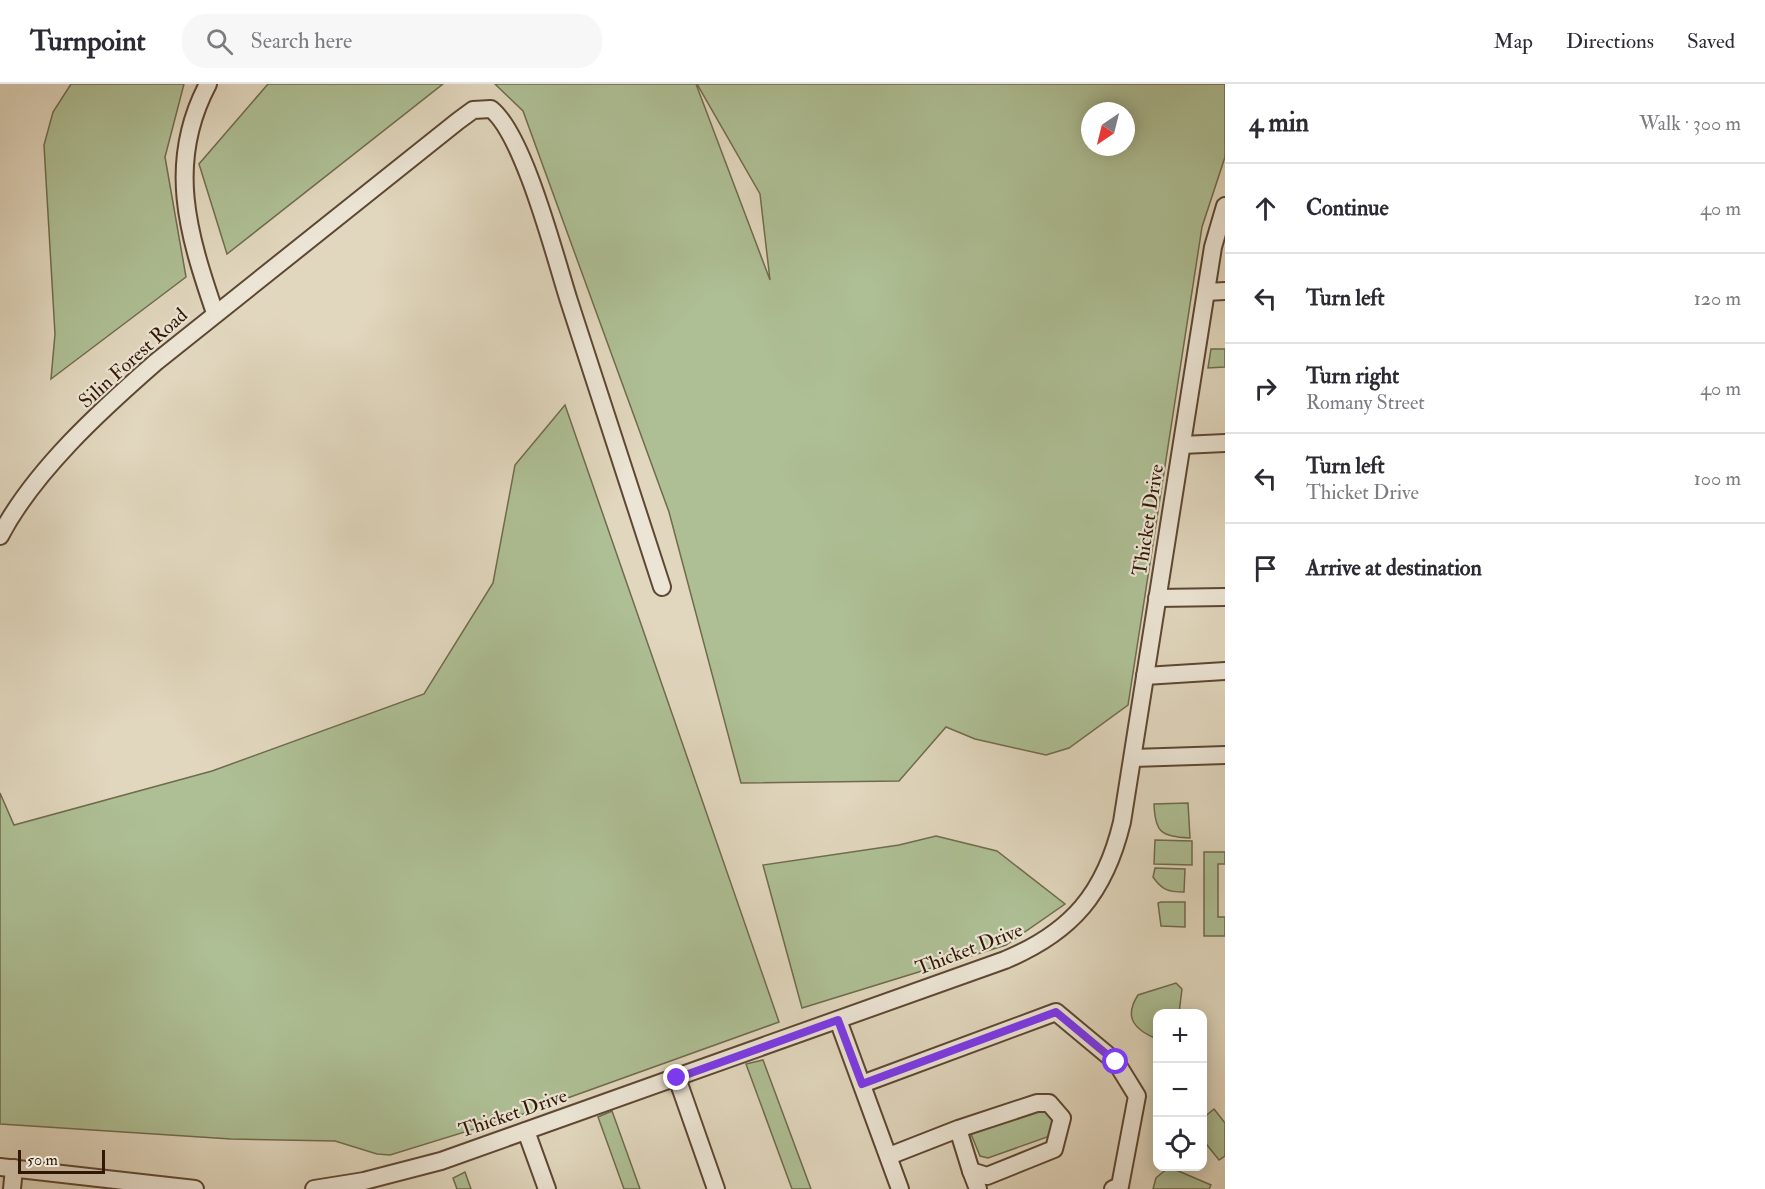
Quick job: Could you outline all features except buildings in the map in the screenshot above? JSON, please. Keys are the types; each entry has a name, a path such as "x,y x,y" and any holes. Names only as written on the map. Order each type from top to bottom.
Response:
{"street":[{"name":"Silin Forest Road","path":"0,536 24,499 109,405 215,313 194,253 184,193 187,137 198,102 208,84"},
{"path":"215,313 458,121 473,110 491,109 498,114 512,137 539,206 662,587"},
{"name":"Thicket Drive","path":"314,1189 380,1183 1005,960 1036,947 1067,925 1092,896 1110,860 1122,822 1213,248 1225,206"},
{"path":"1206,292 1225,291"},
{"path":"1182,445 1225,443"},
{"path":"1157,598 1225,597"},
{"path":"1145,676 1225,671"},
{"path":"1132,758 1225,755"},
{"path":"862,1084 1056,1012 1116,1062 1137,1096 1124,1172 1120,1186 1113,1189"},
{"path":"838,1020 900,1189"},
{"path":"677,1078 716,1189"},
{"path":"889,1156 958,1129 1037,1103 1049,1103 1062,1118 1054,1149 987,1176 971,1171"},
{"path":"958,1129 978,1189"},
{"path":"526,1131 547,1189"},
{"path":"12,1189 7,1168 195,1189"}],"green space":[{"path":"71,84 184,84 165,157 186,277 51,379 55,334 44,145 53,112"},
{"path":"268,84 443,84 227,254 199,164"},
{"path":"495,84 696,84 770,280 760,194 697,84 1225,84 1225,157 1202,227 1128,705 1069,748 1046,755 975,739 946,727 899,781 741,783 669,512 523,111"},
{"path":"1211,349 1225,349 1225,367 1208,368"},
{"path":"565,405 779,1022 523,1114 390,1155 377,1154 335,1141 231,1139 0,1124 0,793 14,825 212,771 424,694 493,583 515,465"},
{"path":"1188,803 1190,838 1166,834 1158,827 1154,804"},
{"path":"936,836 997,851 1065,904 1006,945 802,1008 763,865 899,845"},
{"path":"1155,840 1192,841 1192,865 1154,864"},
{"path":"1204,852 1225,852 1225,864 1218,864 1218,917 1225,917 1225,936 1204,936"},
{"path":"1155,868 1185,869 1184,892 1170,891 1159,885 1153,877"},
{"path":"1185,902 1185,927 1161,926 1158,903"},
{"path":"1176,983 1182,989 1180,1009 1153,1009 1153,1037 1137,1027 1132,1017 1132,1010 1138,995"},
{"path":"763,1060 811,1189 792,1189 746,1064"},
{"path":"1040,1106 1053,1117 1050,1136 988,1158 980,1156 971,1134 977,1126"},
{"path":"1214,1109 1225,1123 1225,1156 1219,1160 1207,1145 1207,1115"},
{"path":"612,1111 640,1189 624,1189 598,1117"},
{"path":"1164,1171 1178,1171 1211,1185 1209,1189 1153,1189 1156,1178"},
{"path":"465,1172 471,1189 457,1189 453,1178"}],"route":[{"path":"677,1078 838,1020 862,1084 1056,1012 1116,1062"}]}
